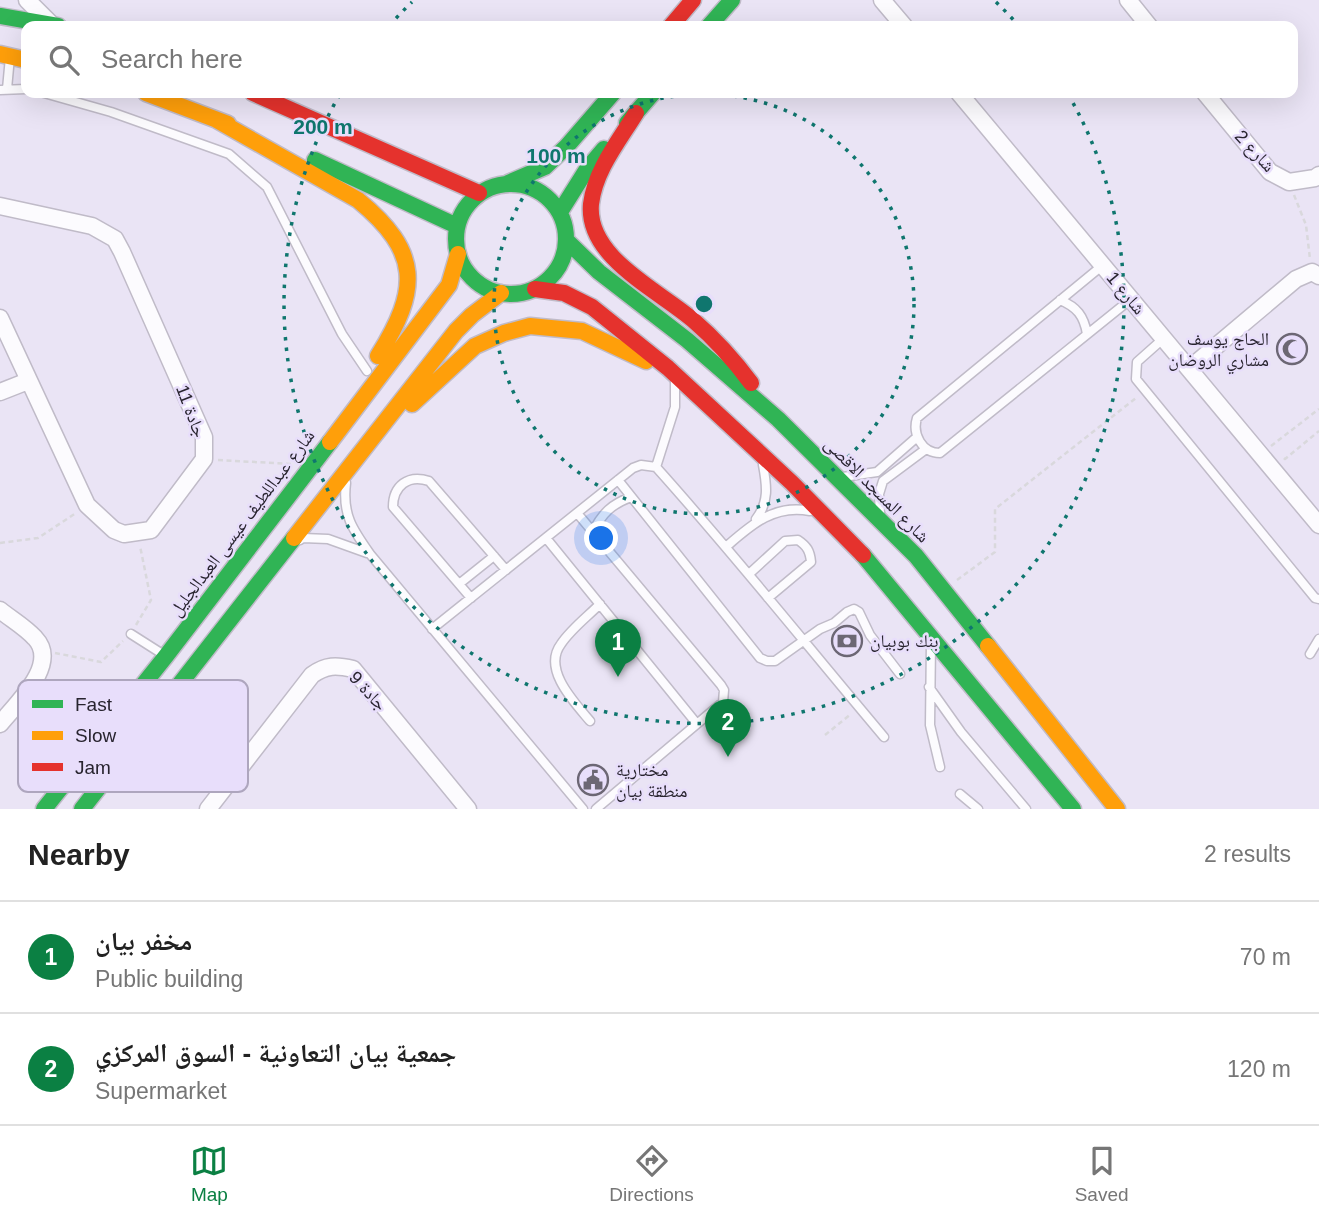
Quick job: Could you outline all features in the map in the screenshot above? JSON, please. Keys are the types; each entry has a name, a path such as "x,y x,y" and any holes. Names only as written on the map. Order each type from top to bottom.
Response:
{"main road":[{"path":"675,21 693,0"},
{"path":"713,21 732,0"},
{"path":"0,16 31,21"},
{"path":"159,98 267,139 457,226"},
{"path":"264,98 480,193"},
{"path":"508,183 538,190 551,200 565,225 566,240 558,269 548,281 535,289 512,294 482,286 467,272 458,254 456,240 462,213 480,193 545,167 609,98"},
{"path":"560,212 587,169 649,98"},
{"path":"636,113 601,173 593,193 591,211 594,232 612,257 693,319 731,356 778,419"},
{"path":"215,119 358,200 377,214 396,236 408,262 406,298 395,332 338,410 311,466"},
{"name":"شارع المسجد الاقصى","path":"566,240 599,272 687,340 778,419 916,556 1117,809"},
{"name":"شارع عبداللطيف عيسى العبدالجليل","path":"147,680 433,307 449,285 458,254"},
{"path":"535,289 564,293 592,307 671,372 823,513 860,551 932,636 1073,809"},
{"path":"182,680 456,331 501,293"},
{"path":"374,434 406,410 475,346 504,333 530,326 582,331 671,372"},
{"path":"198,660 189,653 189,640 253,560 259,533"},
{"path":"165,680 171,672 171,663 166,656"},
{"name":"شارع عبداللطيف عيسى العبدالجليل","path":"44,809 58,792"},
{"path":"82,809 88,792"},
{"path":"82,809 95,792"}],"street":[{"path":"26,0 50,21"},
{"path":"882,0 900,21"},
{"path":"1128,0 1145,21"},
{"name":"شارع 1","path":"963,98 1189,369 1267,449 1319,525"},
{"name":"شارع 2","path":"1209,98 1270,172 1289,182 1315,178 1319,174"},
{"name":"جادة 11","path":"0,206 92,226 115,239 204,437 204,460 151,530 137,533"},
{"path":"1189,369 1296,279 1315,274"},
{"path":"0,318 87,505 114,530 124,534 137,533"},
{"path":"0,392 28,381"},
{"path":"0,610 37,639 43,661 35,680"},
{"name":"جادة 9","path":"248,757 312,675 324,667 353,669 468,809"},
{"path":"0,723 18,701"},
{"name":"جادة 9","path":"208,809 221,792"}],"lane":[{"path":"12,57 3,90 21,89"},
{"path":"63,98 111,111 229,155 267,187 342,334 367,371"},
{"path":"1103,265 916,418 917,437 926,449 940,453 1131,299"},
{"path":"1060,300 1072,305 1080,313 1087,334"},
{"path":"1164,338 1136,362 1136,379 1315,598 1319,599"},
{"path":"656,467 675,407 671,372"},
{"path":"838,478 877,472 917,437"},
{"path":"880,520 879,494 883,481 926,449"},
{"path":"755,522 765,507 766,500 761,454"},
{"path":"432,629 633,468 641,465 656,467 727,546 803,642 884,737"},
{"path":"347,471 344,503 353,529 370,554 583,809"},
{"path":"471,598 393,507 394,494 403,483 415,478 429,481 506,570"},
{"path":"618,480 760,658 775,661 820,629 834,623 847,612 856,610 870,635 900,674"},
{"path":"593,532 600,517 631,497"},
{"path":"727,546 755,522 770,514 796,508 823,513"},
{"path":"578,513 724,690 723,702 596,809"},
{"path":"284,551 303,538 328,539 370,554"},
{"path":"546,538 697,724"},
{"path":"749,574 785,541 797,540 804,544 810,552 811,562 768,598"},
{"path":"459,584 494,556"},
{"path":"590,721 575,704 557,674 555,659 560,645 600,604"},
{"path":"131,634 166,656"},
{"path":"932,636 930,725 940,768"},
{"path":"1310,654 1319,639"},
{"path":"929,687 961,732 1026,809"},
{"path":"960,794 978,809"}],"path":[{"path":"1289,182 1306,225 1315,274"},
{"path":"943,590 995,552 995,509 1145,391"},
{"path":"1319,409 1267,449 1285,459 1319,430"},
{"path":"204,460 311,466"},
{"path":"0,543 38,538 87,505"},
{"path":"41,650 101,662 131,634 151,600 137,533"},
{"path":"825,735 859,708"}],"traffic: fast":[{"path":"713,21 732,0"},
{"path":"0,16 29,21"},
{"path":"508,183 545,167 609,98"},
{"path":"627,123 649,98"},
{"path":"560,212 587,169 604,149"},
{"path":"315,160 457,226"},
{"path":"511,184 532,188 550,200 562,218 566,239 562,260 550,278 532,290 511,294 490,290 472,278 460,260 456,239 460,218 472,200 490,188 511,184"},
{"path":"566,240 599,272 687,340 778,419 916,556 988,646"},
{"path":"147,680 330,442"},
{"path":"183,680 294,538"},
{"path":"863,555 1073,809"},
{"path":"44,809 58,792"},
{"path":"82,809 95,792"}],"traffic: slow":[{"path":"0,54 21,59"},
{"path":"159,98 228,124"},
{"path":"215,119 358,200 394,237 403,255 407,291 392,332 378,356"},
{"path":"330,442 449,285 458,254"},
{"path":"294,538 456,331 501,293"},
{"path":"412,404 475,346 504,333 530,326 582,331 646,361"},
{"path":"988,646 1117,809"}],"traffic: jam":[{"path":"675,21 693,0"},
{"path":"264,98 479,193"},
{"path":"636,113 609,156 593,191 593,223 600,240 627,271 701,327 751,383"},
{"path":"535,289 564,293 592,307 668,368 792,483 863,555"}],"place":[{"name":"الحاج يوسف مشاري الروضان","path":"1292,349"},
{"name":"بنك بوبيان","path":"847,641"},
{"name":"مخفر بيان","path":"618,677"},
{"name":"جمعية بيان التعاونية - السوق المركزي","path":"728,757"},
{"name":"مختارية منطقة بيان","path":"593,780"}]}
